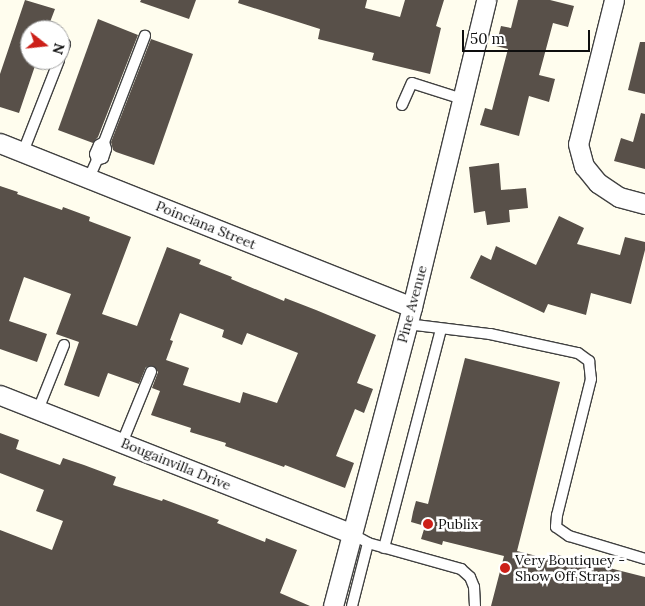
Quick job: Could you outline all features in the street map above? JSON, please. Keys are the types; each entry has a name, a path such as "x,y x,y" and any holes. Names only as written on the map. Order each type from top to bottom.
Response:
{"street":[{"name":"Pine Avenue","path":"333,606 360,538 410,315 486,0"},
{"path":"614,0 578,144 584,166 598,183 619,198 645,204"},
{"name":"Poinciana Street","path":"0,143 89,178 410,315"},
{"name":"Bougainvilla Drive","path":"0,395 360,538"}],"lane":[{"path":"89,178 97,160 103,158 106,148 104,142 145,36"},
{"path":"23,152 54,70"},
{"path":"402,105 412,82 462,99"},
{"path":"410,315 441,329 490,334 578,353 589,361 591,379 557,516 556,527 569,536 645,560"},
{"path":"384,548 441,329"},
{"path":"38,410 64,345"},
{"path":"122,443 151,372"},
{"path":"352,606 360,538 384,548 461,569 470,577 474,587 475,606"}],"building":[{"path":"25,0 55,9 51,20 20,20 20,70 34,70 19,113 0,107 0,74"},
{"path":"141,0 196,0 189,19 140,2"},
{"path":"239,0 367,0 365,8 400,17 405,0 444,0 436,26 441,28 430,74 372,60 374,53 318,39 320,29 238,3"},
{"path":"518,0 550,0 574,6 568,27 553,23 539,75 555,79 549,102 529,96 519,136 480,125 485,108 492,110 508,49 496,46 501,26 511,28"},
{"path":"98,19 138,35 98,137 93,143 58,130"},
{"path":"151,39 193,54 154,165 116,152 113,150 111,142"},
{"path":"640,42 645,42 645,94 628,90"},
{"path":"641,113 645,114 645,169 614,161 621,138 633,142"},
{"path":"499,163 501,190 526,188 528,208 509,210 510,222 487,225 485,211 474,213 469,167"},
{"path":"0,186 62,210 63,207 90,217 89,221 131,237 102,314 137,326 167,247 201,260 199,264 232,277 231,279 284,301 285,298 376,335 357,383 373,389 364,413 355,409 336,456 354,463 345,488 285,465 284,467 225,446 226,443 190,432 191,428 151,415 160,391 152,388 158,372 153,366 146,367 139,384 108,373 99,397 64,385 79,342 56,334 71,294 24,277 9,321 47,334 37,362 0,349","holes":["180,313 224,330 222,337 242,345 247,333 298,353 277,403 243,392 240,403 183,385 189,368 166,360 173,341 170,340"]},
{"path":"559,216 584,228 577,244 620,255 625,237 645,242 645,250 631,304 591,293 586,315 548,304 544,313 470,278 481,255 491,260 496,246 536,265"},
{"path":"465,358 560,382 517,551 556,561 558,555 645,577 645,606 491,606 504,556 443,541 442,545 421,539 425,526 411,522 413,512 416,501 428,504"},
{"path":"0,433 19,440 16,449 60,465 63,458 84,465 116,477 113,485 162,501 163,499 219,520 217,523 265,542 266,538 297,550 280,593 310,606 0,606 0,530 52,550 63,521 36,511 44,490 0,473"}],"place":[{"name":"Publix","path":"428,524"},
{"name":"Very Boutiquey - Show Off Straps","path":"505,568"}]}
